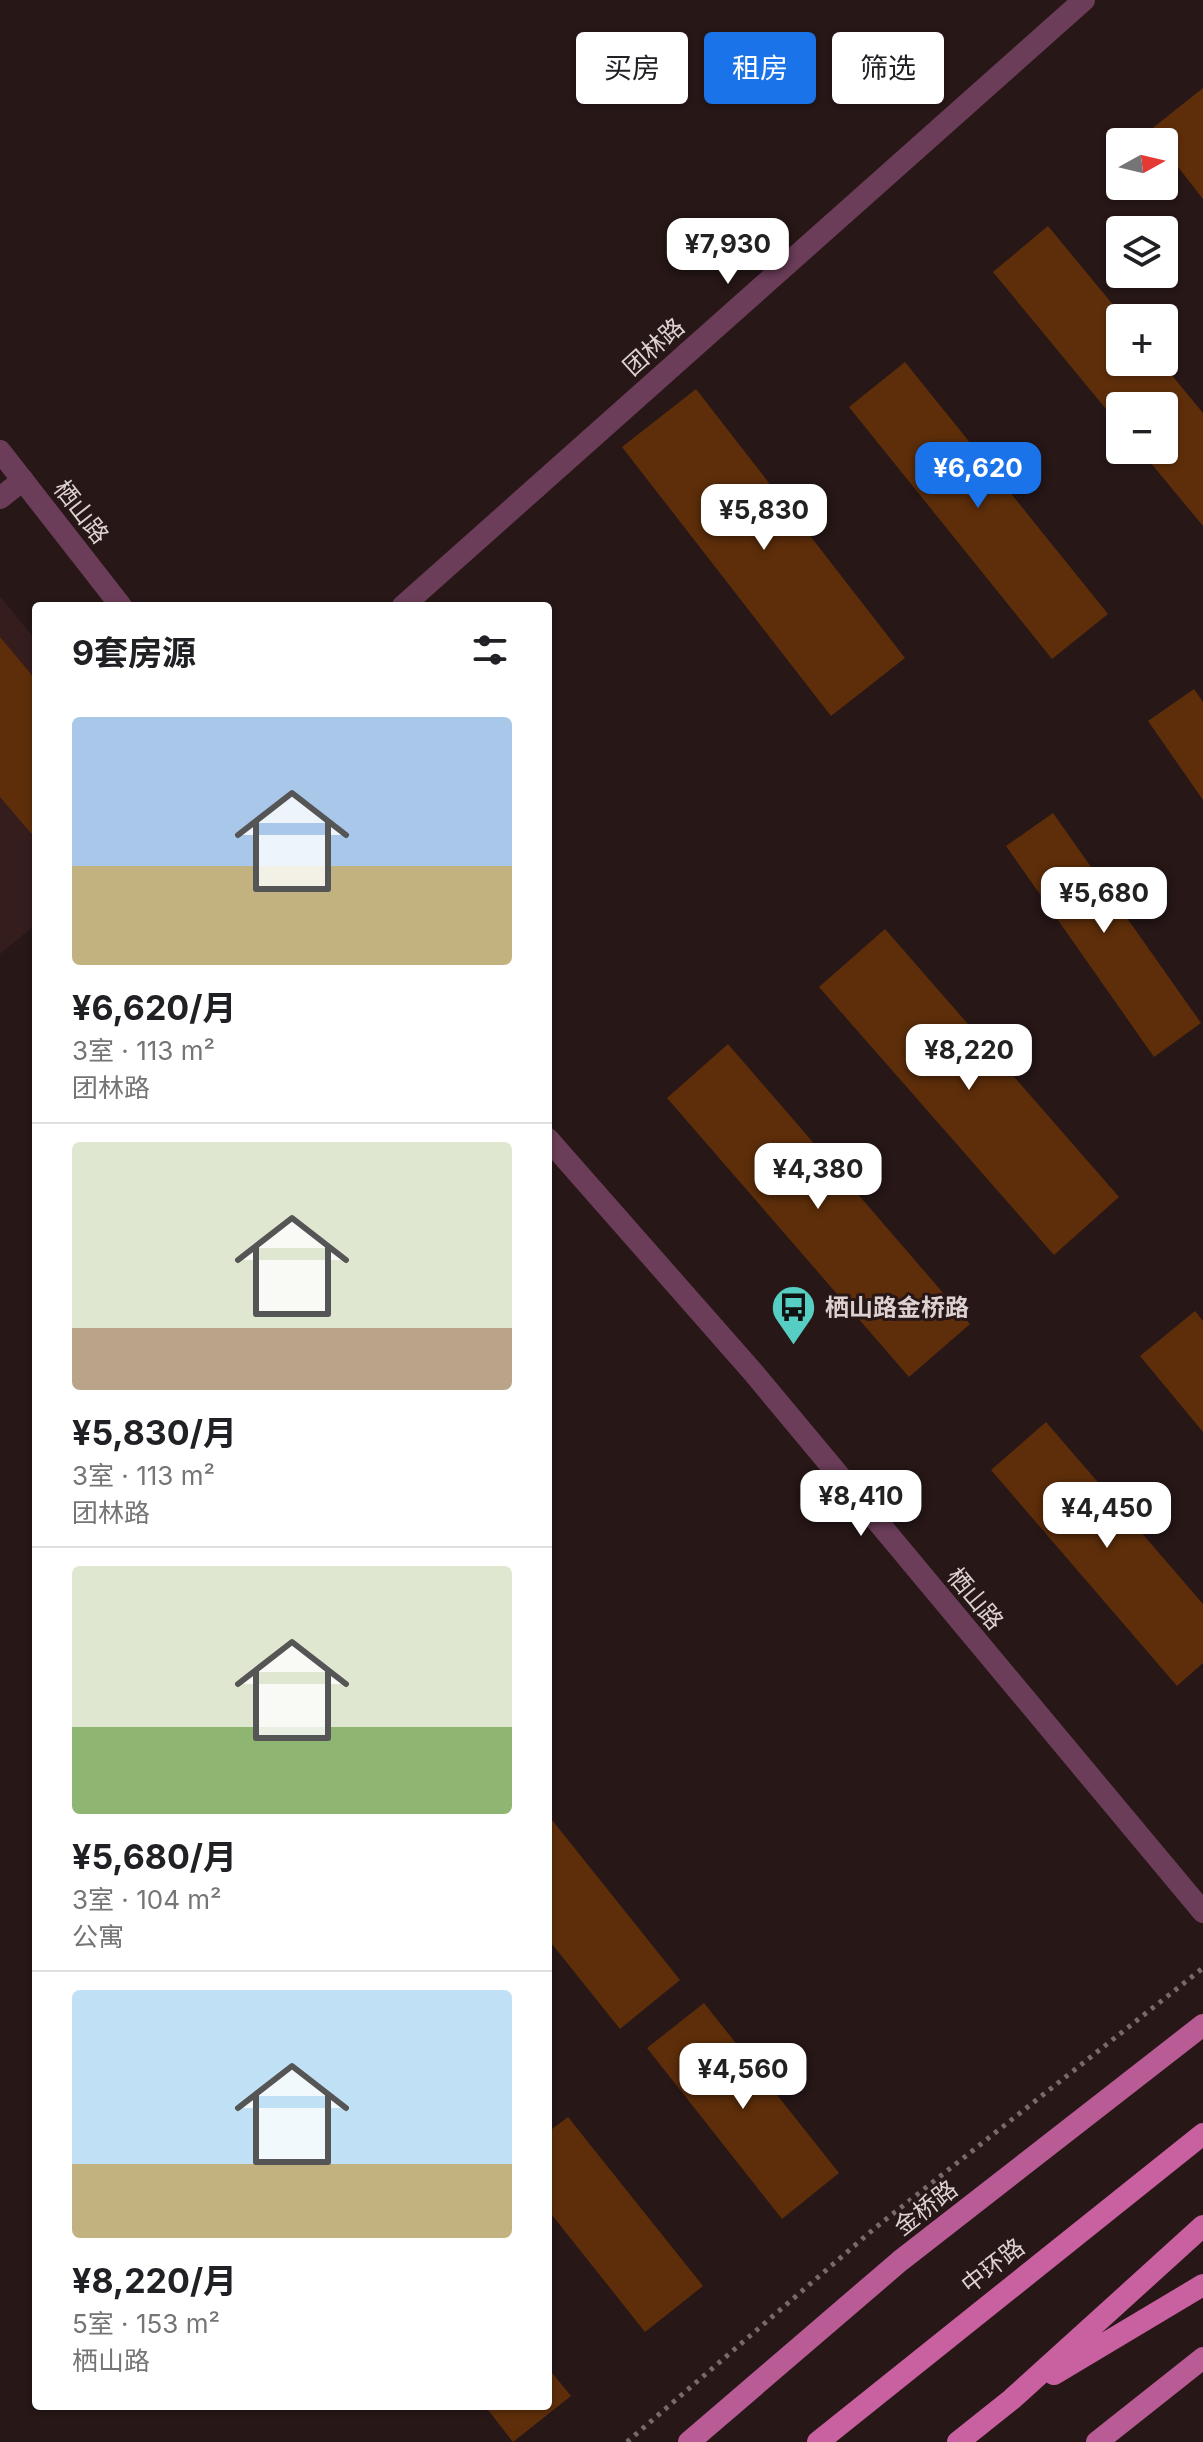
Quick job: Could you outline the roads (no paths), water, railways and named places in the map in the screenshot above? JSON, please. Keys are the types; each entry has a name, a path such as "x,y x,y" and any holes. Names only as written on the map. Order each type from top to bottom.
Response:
{"highway":[{"name":"中环路","path":"818,2442 1203,2134"},
{"path":"958,2442 1012,2399 1203,2226"},
{"path":"1012,2399 1203,2285"}],"main road":[{"name":"金桥路","path":"689,2442 900,2261 1203,2025"},
{"path":"1097,2442 1203,2358"}],"street":[{"name":"团林路","path":"407,602 1084,0"},
{"name":"栖山路","path":"0,451 118,602"},
{"path":"0,498 23,480"},
{"name":"栖山路","path":"552,1144 752,1371 1203,1912"}],"place":[{"name":"栖山路金桥路","path":"794,1347"}]}
